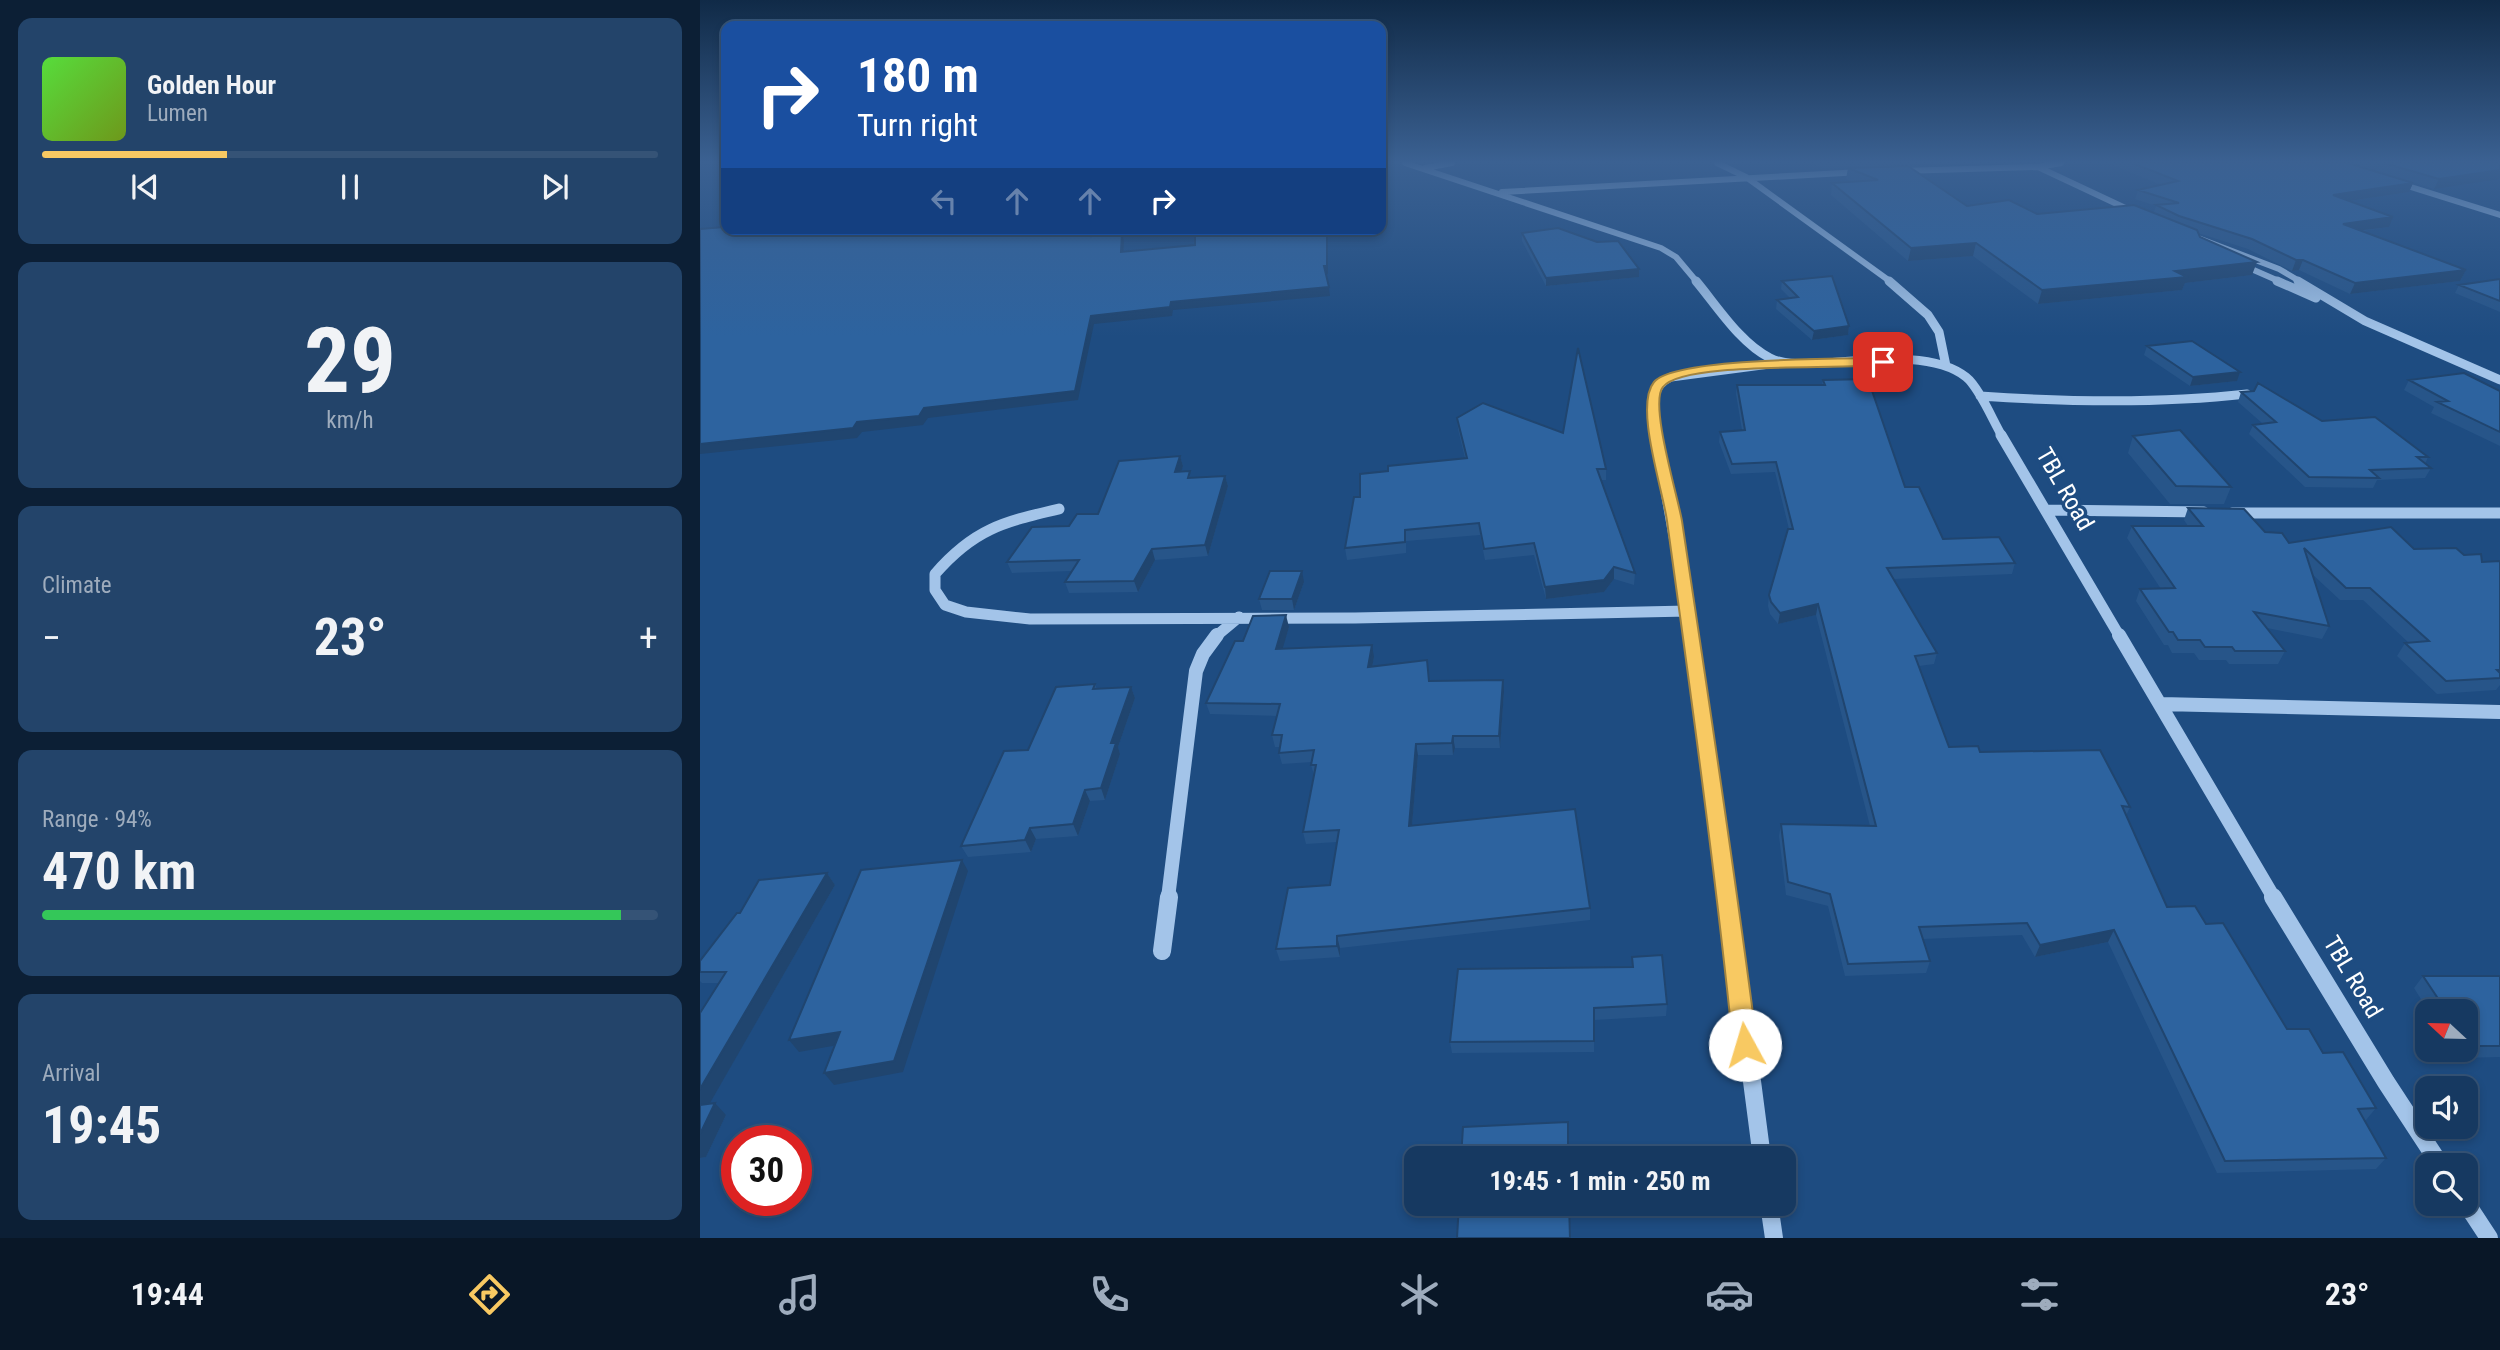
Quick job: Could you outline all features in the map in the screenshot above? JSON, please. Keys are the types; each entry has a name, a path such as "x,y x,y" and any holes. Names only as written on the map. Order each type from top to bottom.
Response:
{"street":[{"name":"TBL Road","path":"1581,221 1661,248 1676,257 1751,344 1772,360 1907,361 1945,366 1968,379 2292,928 2433,1153"},
{"path":"1806,221 1889,281 1928,315 1939,332 1945,366"},
{"path":"2189,237 2246,254 2279,269 2344,310 2500,380"},
{"path":"1760,1146 1745,1045 1725,869 1673,508 1653,416 1654,392 1660,382 1671,376 1785,362"},
{"path":"1980,396 2113,403 2208,400 2247,394"},
{"path":"1059,509 1004,522 976,536 955,551 935,574 934,590 945,605 966,611 1030,619 1355,618 1688,611"},
{"path":"2047,510 2369,515 2500,513"},
{"path":"1163,951 1196,671 1200,656 1210,641 1239,617"},
{"path":"2161,704 2500,712"},
{"path":"1771,1216 1774,1238"},
{"path":"2475,1216 2489,1238"}],"building":[{"path":"1878,221 2174,221 2197,230 2200,237 2257,262 2175,271 2187,277 2042,290 1976,243 1911,248"},
{"path":"2194,221 2366,221 2343,224 2466,270 2355,283 2252,239"},
{"path":"721,227 721,235 1122,235 1121,252 1195,245 1195,235 1327,235 1327,266 1324,266 1329,287 1171,302 1170,307 1091,316 1075,391 924,408 919,416 857,422 853,428 700,444 700,229"},
{"path":"1558,228 1597,242 1618,241 1639,269 1546,278 1522,233"},
{"path":"1832,276 1849,326 1814,331 1777,300 1798,297 1782,281"},
{"path":"2500,279 2500,301 2459,285"},
{"path":"2192,341 2240,372 2193,377 2147,346"},
{"path":"1578,348 1606,469 1597,469 1635,573 1614,567 1604,580 1545,587 1534,543 1484,549 1479,523 1405,530 1405,542 1345,548 1354,497 1360,497 1360,474 1388,471 1388,466 1467,458 1457,418 1483,403 1563,433"},
{"path":"2464,373 2500,391 2500,432 2437,402 2448,401 2409,380"},
{"path":"1868,379 1905,487 1919,487 1943,539 1999,537 2015,563 1887,568 1937,653 1915,656 1949,747 1978,746 1980,752 2100,750 2130,807 2122,806 2167,907 2195,906 2206,924 2223,923 2287,1029 2309,1029 2323,1053 2343,1052 2376,1108 2358,1109 2386,1158 2225,1161 2114,930 2040,945 2027,923 1919,927 1930,961 1848,964 1830,894 1788,882 1781,824 1876,826 1818,604 1780,613 1769,595 1788,529 1793,529 1776,462 1732,464 1720,432 1745,430 1737,385 1825,385 1823,380"},
{"path":"2258,383 2322,421 2375,417 2428,457 2417,457 2431,468 2370,470 2379,478 2309,477 2253,425 2276,422 2241,392 2254,391"},
{"path":"2180,430 2231,487 2176,486 2133,436"},
{"path":"1180,456 1175,472 1190,471 1188,478 1225,476 1205,545 1152,549 1134,581 1065,582 1079,560 1007,562 1032,527 1069,526 1077,514 1098,514 1119,461"},
{"path":"2188,508 2244,509 2265,532 2282,533 2289,543 2391,527 2414,549 2456,548 2464,555 2481,554 2482,562 2500,561 2500,670 2497,670 2500,678 2446,681 2405,643 2429,641 2370,588 2346,588 2304,548 2329,626 2254,612 2285,651 2235,651 2232,647 2205,647 2200,640 2178,640 2173,632 2169,632 2140,589 2175,588 2132,526 2203,526"},
{"path":"1270,571 1302,571 1292,599 1259,599"},
{"path":"1286,615 1276,649 1372,645 1368,667 1427,660 1429,681 1503,680 1499,736 1453,736 1452,743 1416,744 1409,826 1575,809 1590,908 1337,936 1337,946 1276,949 1288,888 1330,885 1339,830 1303,832 1316,765 1311,765 1314,750 1279,753 1282,735 1272,735 1280,704 1206,703 1235,641 1243,641 1253,616"},
{"path":"1095,684 1093,689 1131,687 1111,743 1116,743 1101,788 1085,790 1073,824 1030,828 1025,840 961,846 1004,751 1028,750 1056,687"},
{"path":"962,860 894,1061 824,1073 840,1032 789,1040 861,870"},
{"path":"827,873 700,1089 700,1013 726,972 700,972 700,961 737,913 740,913 759,880"},
{"path":"1662,955 1667,1004 1594,1008 1594,1041 1450,1042 1458,969 1633,967 1632,957"},
{"path":"2423,976 2500,976 2500,1046 2478,1046 2478,999 2438,999"},
{"path":"715,1103 700,1134 700,1105"},
{"path":"1568,1122 1568,1146 1462,1146 1463,1127"},
{"path":"1458,1216 1569,1216 1570,1238 1457,1238"}],"route":[{"path":"1745,1045 1725,869 1673,508 1653,416 1654,392 1660,382 1671,376 1690,372 1785,362 1883,362"}]}
